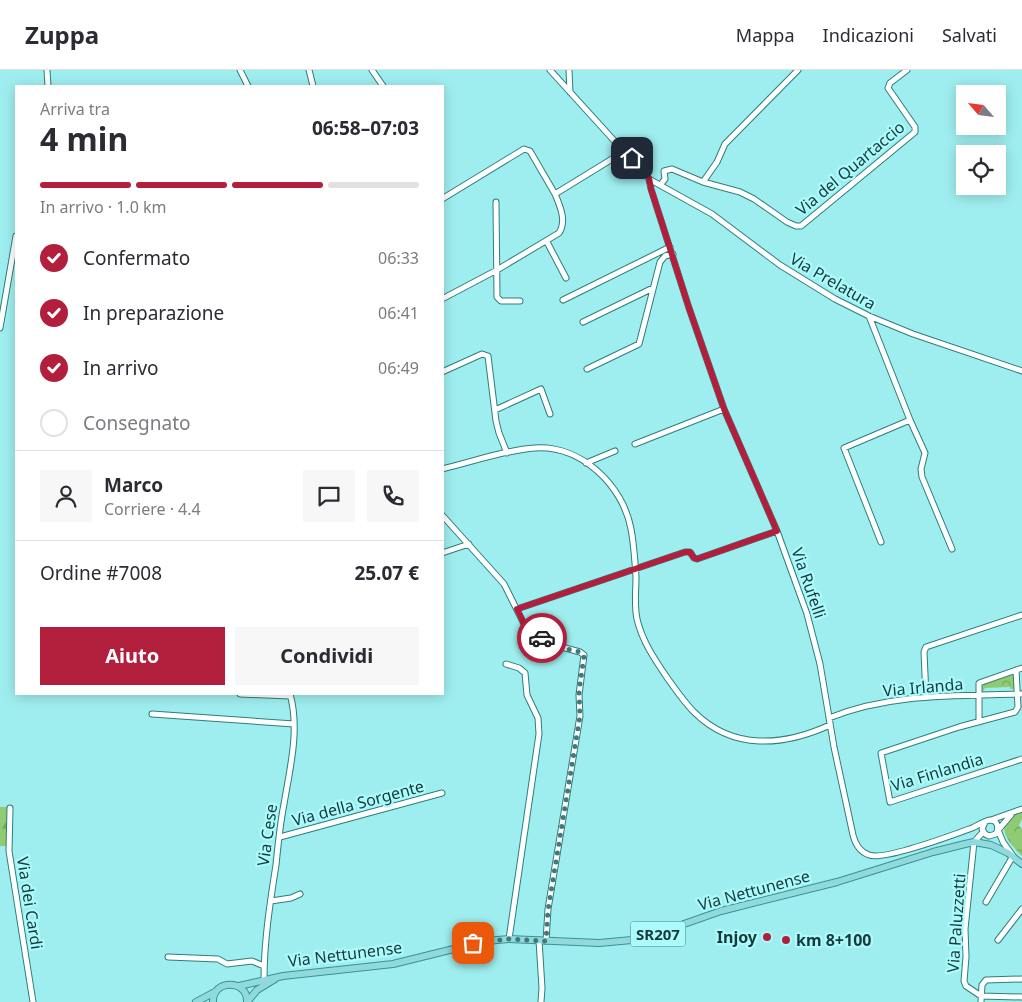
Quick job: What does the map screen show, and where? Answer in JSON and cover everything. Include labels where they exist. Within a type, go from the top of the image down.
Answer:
[{"type":"main road","name":"Via Nettunense","points":[[196,1002],[228,984],[239,986],[278,977],[387,965],[473,943],[509,939],[599,943],[638,939],[721,911],[837,882],[946,848],[974,842],[990,844],[1013,856],[1022,864]]},
{"type":"main road","name":"Via Nettunense","points":[[248,1002],[257,990],[278,977]]},
{"type":"main road","name":"Via Nettunense","points":[[239,986],[245,991],[248,1002]]},
{"type":"main road","points":[[213,1002],[215,992]]},
{"type":"street","points":[[47,70],[48,85]]},
{"type":"street","points":[[240,70],[248,85]]},
{"type":"street","points":[[309,70],[312,85]]},
{"type":"street","points":[[372,70],[382,85]]},
{"type":"street","name":"Via Rufelli","points":[[550,70],[649,178],[689,308],[724,409],[777,531],[805,608],[814,640],[853,836],[858,847],[864,853],[874,856],[887,855],[973,828]]},
{"type":"street","points":[[569,70],[570,92]]},
{"type":"street","points":[[703,182],[718,162],[726,143],[798,70]]},
{"type":"street","name":"Via del Quartaccio","points":[[661,184],[665,178],[664,171],[669,169],[679,171],[703,182],[744,194],[789,224],[802,226],[915,132],[915,127],[888,89],[890,83],[907,70]]},
{"type":"street","points":[[444,198],[525,148],[530,151],[555,194],[562,214],[562,228],[558,234],[547,242],[444,298]]},
{"type":"street","points":[[555,194],[625,151]]},
{"type":"street","name":"Via Prelatura","points":[[649,178],[716,217],[798,277],[834,299],[869,316],[930,341],[1022,371]]},
{"type":"street","points":[[496,202],[497,296],[499,300],[520,301]]},
{"type":"street","points":[[0,328],[15,242]]},
{"type":"street","points":[[547,242],[566,278]]},
{"type":"street","points":[[563,300],[670,247]]},
{"type":"street","points":[[587,369],[639,344],[660,262],[665,256],[673,254]]},
{"type":"street","points":[[583,322],[653,288]]},
{"type":"street","points":[[869,316],[925,453],[921,469],[922,477],[952,549]]},
{"type":"street","points":[[444,371],[485,354],[490,360],[498,433],[507,453]]},
{"type":"street","points":[[495,410],[540,389],[550,414]]},
{"type":"street","points":[[635,444],[724,409]]},
{"type":"street","points":[[881,542],[844,448],[846,445],[910,420]]},
{"type":"street","points":[[444,469],[532,448],[545,448],[569,455],[586,463],[609,482],[624,504],[631,528],[635,568],[636,612],[644,638],[656,660],[680,695],[702,719],[727,734],[752,741],[767,742],[800,737],[830,725]]},
{"type":"street","points":[[586,463],[615,451]]},
{"type":"street","points":[[444,516],[504,584],[524,625],[531,633],[562,648],[580,652],[584,656],[579,692],[580,716],[542,941],[541,1002]]},
{"type":"street","points":[[517,609],[686,552],[690,552],[697,559],[777,531]]},
{"type":"street","points":[[444,551],[468,544]]},
{"type":"street","points":[[926,697],[924,651],[926,647],[1022,615]]},
{"type":"street","points":[[506,664],[519,668],[525,673],[527,695],[538,718],[539,730],[509,939]]},
{"type":"street","points":[[979,722],[978,685],[980,682],[1019,669],[1020,694]]},
{"type":"street","name":"Via Irlanda","points":[[829,718],[850,710],[888,701],[926,697],[1020,694]]},
{"type":"street","name":"Via Finlandia","points":[[1020,694],[1018,707],[1015,712],[881,753],[890,802],[1022,758]]},
{"type":"street","name":"Via Cese","points":[[264,980],[271,900],[284,801],[289,780],[294,724],[294,709],[290,695]]},
{"type":"street","points":[[152,714],[294,724]]},
{"type":"street","name":"Via della Sorgente","points":[[280,837],[442,792]]},
{"type":"street","name":"Via dei Cardi","points":[[10,808],[10,851],[33,1002]]},
{"type":"street","points":[[973,828],[1022,809]]},
{"type":"street","points":[[990,844],[1006,818],[1016,811]]},
{"type":"street","points":[[986,902],[1013,856],[1003,842],[997,824],[988,821]]},
{"type":"street","points":[[988,821],[983,827],[990,844]]},
{"type":"street","points":[[973,828],[992,836],[998,830]]},
{"type":"street","points":[[974,842],[984,833]]},
{"type":"street","name":"Via Paluzzetti","points":[[974,842],[966,926],[964,982],[981,999]]},
{"type":"street","points":[[271,900],[291,898],[300,894]]},
{"type":"street","points":[[998,940],[1022,909]]},
{"type":"street","points":[[168,956],[218,959],[227,964],[252,962],[264,966]]},
{"type":"street","points":[[1022,979],[986,980],[982,984],[981,999],[1022,997]]},
{"type":"green space","points":[[1010,674],[1014,676],[1015,689],[1010,689],[1010,687],[985,688],[983,691],[980,691],[981,684]]},
{"type":"green space","points":[[0,807],[8,807],[7,846],[0,846]]},
{"type":"green space","points":[[1022,812],[1022,819],[1019,825],[1022,830],[1022,856],[1007,838],[1004,827],[1012,816]]},
{"type":"way so far","points":[[473,943],[509,939],[546,941],[548,910],[581,709],[579,692],[584,656],[580,652],[562,648],[542,638]]},
{"type":"place","name":"Injoy","points":[[767,937]]},
{"type":"place","name":"km 8+100","points":[[786,940]]},
{"type":"route","points":[[542,638],[527,630],[517,609],[685,552],[690,552],[697,559],[777,531],[724,409],[689,308],[649,178],[632,158]]}]
